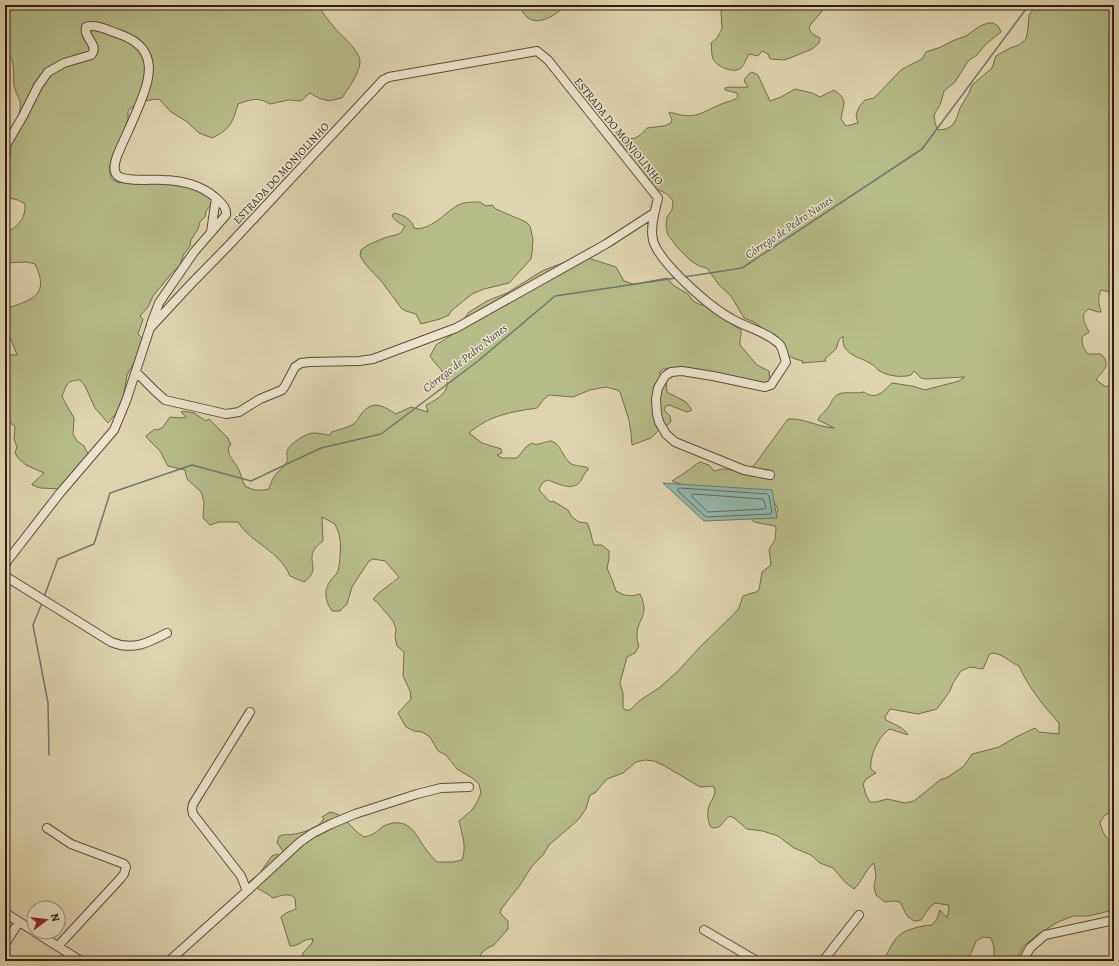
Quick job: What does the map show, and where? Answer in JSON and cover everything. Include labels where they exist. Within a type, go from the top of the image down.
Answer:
[{"type":"street","points":[[5,147],[17,128],[42,78],[56,67],[92,55],[94,48],[86,34],[86,27],[90,26],[122,35],[132,40],[139,46],[147,59],[149,72],[145,91],[117,156],[115,168],[116,173],[118,176],[125,179],[164,180],[190,184],[203,188],[216,198],[227,211],[224,218],[194,252],[158,303],[150,328]]},
{"type":"street","name":"ESTRADA DO MONJOLINHO","points":[[6,560],[60,493],[114,430],[122,414],[150,328],[383,80],[389,77],[537,51],[548,60],[658,198],[654,213]]},
{"type":"street","points":[[211,232],[216,198]]},
{"type":"street","points":[[654,213],[652,234],[653,241],[668,264],[697,294],[721,314],[762,332],[779,344],[786,362],[771,385],[765,388],[713,376],[682,371],[671,372],[665,376],[658,388],[656,399],[659,422],[666,434],[676,442],[744,470],[770,475]]},
{"type":"street","points":[[136,372],[165,400],[226,414],[239,412],[260,399],[282,390],[295,367],[301,363],[373,359],[456,328],[606,244],[654,213]]},
{"type":"street","points":[[5,576],[118,645],[127,646],[144,644],[168,633]]},
{"type":"street","points":[[247,891],[241,876],[193,814],[192,809],[250,712]]},
{"type":"street","points":[[169,961],[300,842],[313,833],[355,814],[418,794],[441,788],[468,786]]},
{"type":"street","points":[[47,828],[71,844],[124,864],[126,867],[120,880],[58,946]]},
{"type":"street","points":[[5,913],[26,926]]},
{"type":"street","points":[[823,961],[860,915]]},
{"type":"street","points":[[1024,961],[1030,948],[1045,935],[1114,920]]},
{"type":"street","points":[[5,944],[19,922]]},
{"type":"street","points":[[704,930],[757,961]]},
{"type":"street","points":[[48,940],[81,961]]},
{"type":"green space","points":[[5,5],[317,5],[332,25],[354,48],[360,62],[356,75],[342,98],[324,100],[310,93],[301,101],[289,100],[270,104],[262,100],[247,101],[238,104],[230,125],[223,132],[212,138],[199,133],[186,121],[171,112],[159,99],[142,102],[135,105],[128,111],[128,119],[123,137],[114,152],[109,169],[111,178],[119,183],[128,180],[190,185],[212,199],[211,205],[206,211],[205,217],[200,222],[180,265],[153,296],[148,307],[140,316],[143,319],[138,334],[142,338],[140,352],[127,375],[123,399],[118,411],[108,423],[95,408],[85,386],[80,380],[72,381],[66,386],[62,397],[74,418],[73,434],[77,441],[84,446],[91,460],[74,472],[62,489],[40,488],[32,485],[44,473],[26,465],[18,458],[15,453],[17,447],[14,439],[15,426],[5,420],[5,355],[17,355],[11,339],[5,331],[5,309],[30,300],[35,296],[41,284],[35,264],[27,262],[5,263],[5,233],[14,228],[23,218],[25,204],[18,200],[5,197],[5,162],[10,154],[11,149],[9,140],[17,121],[20,110],[20,101],[14,86],[12,59],[10,55],[5,55]]},
{"type":"green space","points":[[518,5],[566,5],[548,18],[538,21],[528,18]]},
{"type":"green space","points":[[728,5],[826,5],[809,27],[813,34],[820,38],[819,43],[812,49],[784,60],[770,59],[768,54],[762,51],[758,56],[749,54],[741,68],[738,70],[726,69],[718,65],[713,59],[711,43],[717,38],[722,29],[721,11]]},
{"type":"green space","points":[[1037,5],[1114,5],[1114,279],[1111,283],[1114,287],[1114,300],[1111,297],[1111,292],[1101,290],[1099,304],[1101,312],[1089,309],[1084,314],[1084,319],[1089,332],[1082,337],[1082,342],[1088,354],[1101,354],[1106,361],[1104,370],[1096,380],[1106,387],[1114,383],[1114,811],[1105,815],[1100,822],[1104,834],[1108,839],[1114,842],[1114,910],[1088,916],[1073,916],[1058,922],[1037,935],[1024,946],[1015,961],[994,961],[994,947],[991,938],[983,937],[976,941],[967,961],[882,961],[895,940],[902,933],[917,927],[932,925],[937,919],[940,910],[947,918],[949,908],[948,905],[935,903],[930,907],[921,920],[914,921],[907,916],[900,902],[885,902],[876,895],[874,887],[876,876],[874,863],[868,868],[857,887],[854,889],[845,882],[833,868],[820,863],[811,855],[794,848],[778,836],[763,831],[747,829],[730,816],[719,827],[713,828],[710,826],[708,814],[715,792],[713,786],[700,787],[663,765],[654,761],[645,760],[636,762],[623,773],[607,779],[595,793],[590,795],[586,809],[578,820],[549,845],[502,908],[500,913],[508,921],[508,929],[494,945],[486,949],[481,954],[477,961],[302,961],[303,953],[312,943],[313,939],[290,946],[281,917],[296,909],[295,898],[287,895],[273,898],[250,881],[259,874],[272,856],[277,854],[282,858],[283,851],[277,843],[279,836],[295,834],[311,829],[318,825],[324,819],[322,817],[330,812],[340,816],[364,837],[372,835],[382,827],[392,823],[403,824],[415,832],[426,850],[437,862],[453,862],[462,860],[464,845],[459,821],[472,810],[477,802],[481,793],[479,784],[457,769],[446,755],[438,751],[430,737],[422,732],[414,731],[406,727],[398,713],[411,699],[410,691],[403,676],[404,652],[397,646],[395,637],[396,629],[393,621],[373,599],[399,577],[385,561],[373,559],[369,561],[352,587],[347,604],[340,611],[332,611],[326,599],[326,592],[328,584],[338,571],[340,562],[340,539],[335,524],[322,517],[323,541],[313,552],[313,567],[310,577],[304,582],[290,576],[279,560],[250,536],[238,522],[219,522],[210,525],[203,518],[204,502],[201,492],[187,479],[185,470],[168,466],[160,451],[146,437],[147,435],[155,429],[157,430],[162,428],[170,417],[186,417],[181,412],[183,411],[194,413],[206,421],[209,419],[228,438],[231,445],[229,446],[228,450],[229,453],[239,470],[245,486],[257,490],[269,489],[272,480],[287,462],[288,448],[303,436],[312,433],[330,435],[332,432],[354,424],[365,409],[374,405],[378,405],[396,414],[411,407],[428,412],[426,405],[440,397],[447,385],[447,380],[444,374],[430,356],[436,345],[453,334],[469,312],[487,301],[507,293],[542,271],[570,260],[588,258],[616,267],[624,281],[633,284],[667,278],[673,285],[688,294],[693,301],[707,306],[741,330],[740,345],[757,365],[769,371],[770,384],[680,368],[663,369],[659,373],[666,378],[667,392],[686,402],[692,410],[687,412],[669,405],[666,406],[664,410],[670,416],[671,422],[666,426],[658,426],[659,430],[651,438],[632,445],[629,420],[620,392],[606,387],[590,390],[573,397],[549,395],[537,408],[501,415],[485,422],[469,433],[482,443],[501,449],[502,453],[497,455],[502,458],[517,458],[526,447],[532,443],[541,444],[551,441],[557,444],[570,463],[588,468],[579,483],[576,485],[564,486],[548,480],[543,482],[539,489],[550,502],[553,501],[568,510],[572,517],[579,522],[587,523],[594,545],[602,545],[609,551],[607,568],[616,591],[628,596],[640,594],[643,601],[644,613],[637,631],[639,646],[635,653],[627,657],[620,683],[623,693],[623,707],[625,710],[630,710],[639,701],[659,688],[677,672],[735,613],[739,608],[743,596],[759,590],[762,572],[771,565],[769,549],[775,540],[776,528],[775,526],[754,522],[752,520],[752,515],[774,514],[777,512],[778,509],[773,500],[680,484],[672,481],[700,462],[709,465],[714,471],[728,469],[743,472],[750,469],[788,419],[800,420],[834,428],[818,420],[834,398],[839,394],[864,392],[873,396],[883,392],[892,383],[912,386],[925,390],[959,381],[965,377],[926,379],[921,378],[914,371],[911,375],[903,376],[886,374],[878,370],[872,364],[848,351],[844,345],[843,336],[839,340],[836,349],[825,359],[826,361],[802,363],[803,361],[789,356],[761,327],[744,318],[731,296],[719,285],[707,268],[699,266],[691,261],[678,248],[668,235],[666,226],[667,217],[672,210],[673,201],[664,192],[651,189],[621,144],[613,136],[617,135],[630,139],[634,138],[640,135],[647,128],[664,126],[671,123],[672,120],[669,113],[670,112],[686,116],[698,114],[733,100],[738,97],[737,93],[725,90],[725,88],[748,87],[745,83],[745,78],[752,72],[758,75],[770,101],[795,89],[812,93],[820,97],[834,90],[842,97],[844,103],[841,119],[846,126],[858,123],[856,115],[859,107],[865,100],[874,98],[901,70],[922,59],[926,52],[966,36],[980,26],[993,23],[998,26],[1001,32],[986,44],[977,55],[968,61],[955,82],[944,91],[940,105],[934,115],[938,130],[946,129],[953,125],[972,85],[992,68],[996,56],[1019,45],[1026,39],[1029,15]],"holes":[[[992,653],[1003,656],[1019,666],[1027,682],[1047,710],[1059,723],[1059,734],[1039,732],[1035,728],[999,747],[972,754],[964,766],[948,777],[940,780],[914,801],[905,803],[887,799],[870,802],[863,784],[866,779],[876,773],[871,769],[871,764],[873,753],[879,741],[890,729],[908,735],[901,728],[886,720],[885,717],[890,709],[918,714],[937,709],[950,691],[953,683],[961,671],[970,667],[983,669],[989,655]]]},
{"type":"green space","points":[[480,202],[486,206],[492,205],[496,209],[526,222],[530,226],[533,239],[531,259],[509,283],[484,289],[472,294],[451,311],[449,315],[421,324],[416,314],[402,309],[382,282],[366,265],[360,256],[361,250],[368,245],[384,238],[399,234],[402,231],[405,226],[394,219],[392,215],[394,213],[407,218],[414,228],[420,228],[426,227],[437,221],[458,205]]},
{"type":"water","points":[[663,483],[772,490],[777,518],[704,521]]},
{"type":"waterway","name":"Córrego de Pedro Nunes","points":[[684,277],[742,268],[922,149],[1029,5]]},
{"type":"waterway","name":"Córrego de Pedro Nunes","points":[[44,597],[58,559],[94,544],[110,493],[192,465],[251,481],[321,448],[381,434],[478,361],[555,296],[676,278]]},
{"type":"waterway","name":"Córrego de Pedro Nunes","points":[[42,603],[33,625],[48,703],[49,755]]}]
